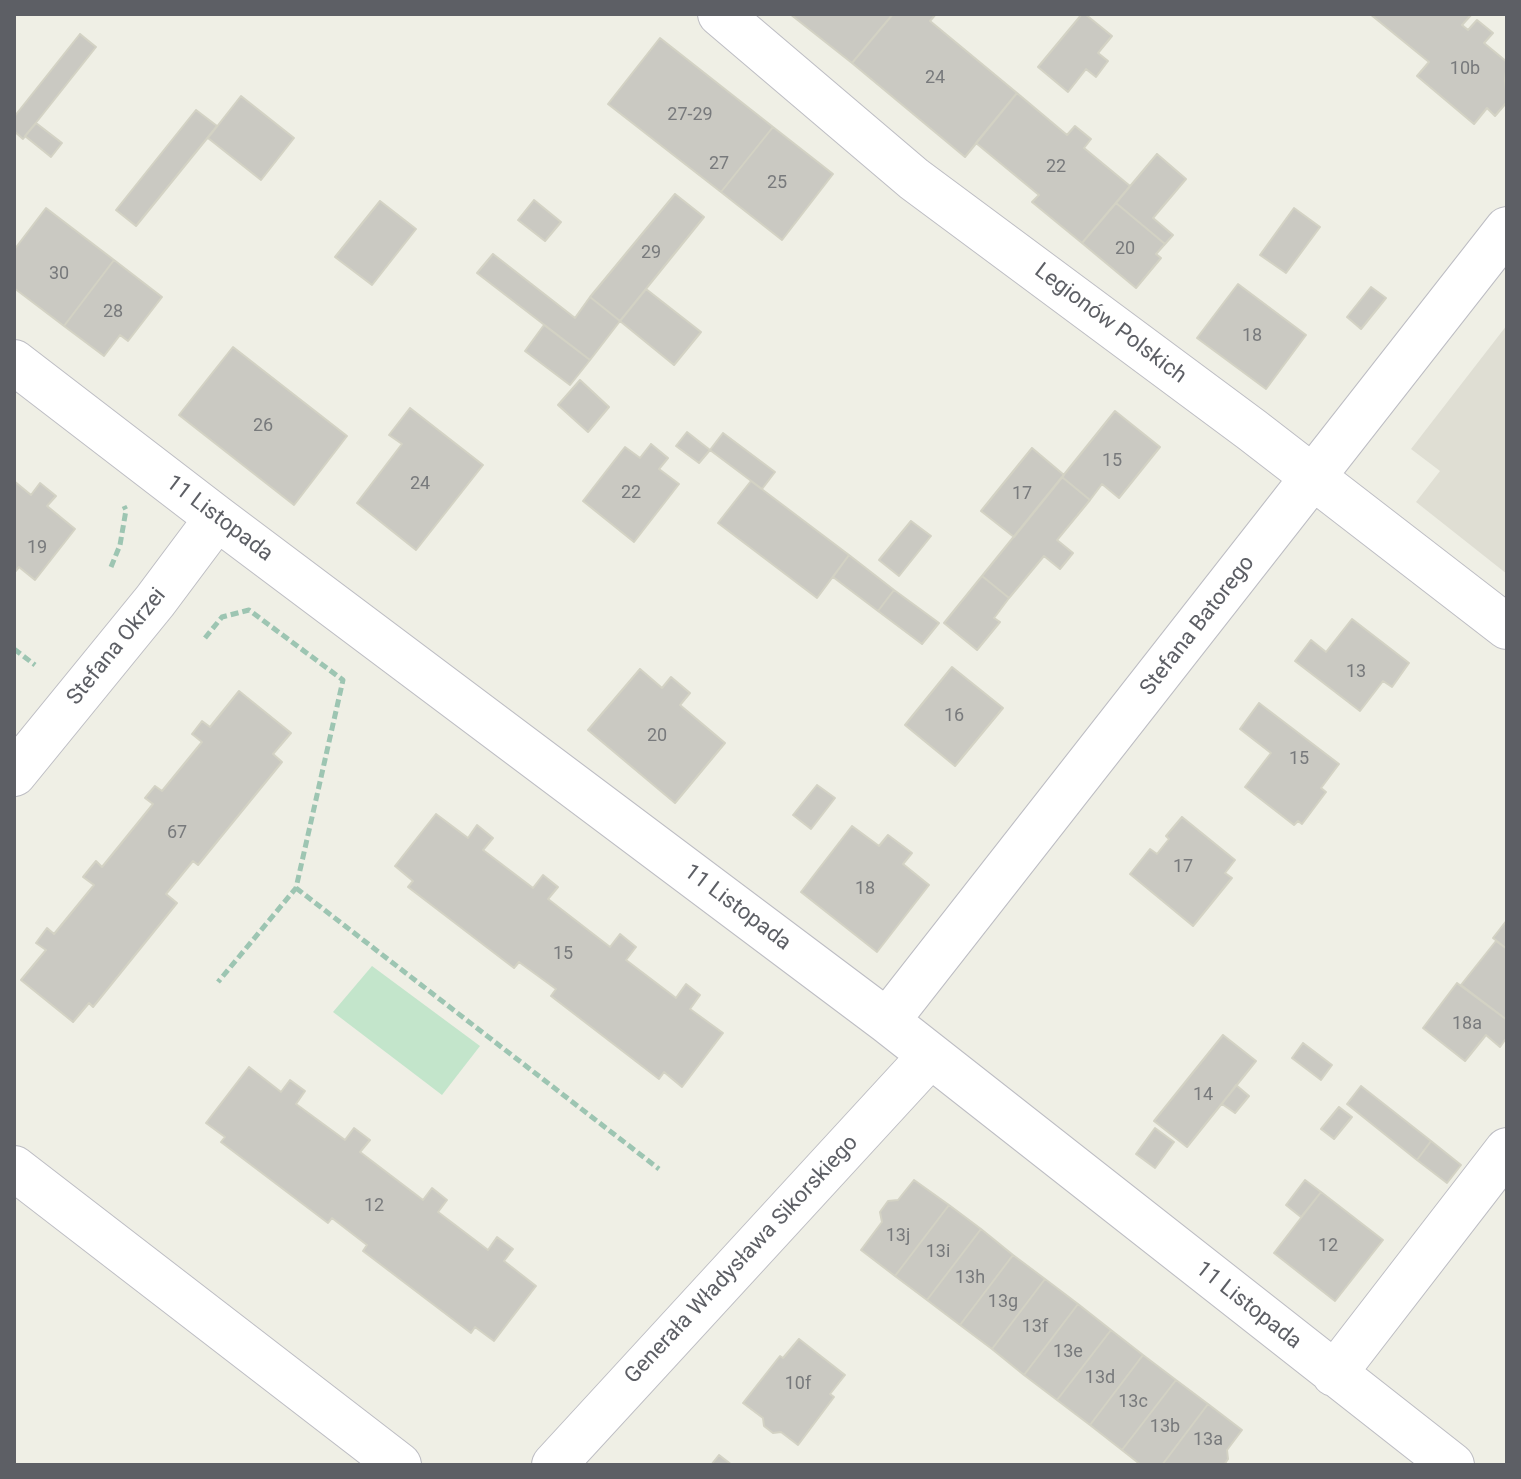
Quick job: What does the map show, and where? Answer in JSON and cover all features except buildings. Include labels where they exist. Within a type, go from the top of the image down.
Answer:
[{"type":"street","name":"Legionów Polskich","points":[[720,14],[914,179],[1314,478],[1507,627]]},
{"type":"street","name":"Stefana Batorego","points":[[887,1021],[1507,229]]},
{"type":"street","name":"11 Listopada","points":[[14,362],[887,1021],[1452,1465]]},
{"type":"street","name":"Stefana Okrzei","points":[[14,774],[155,601],[217,518]]},
{"type":"street","name":"Generała Władysława Sikorskiego","points":[[554,1465],[930,1056]]},
{"type":"street","points":[[1334,1374],[1507,1150]]},
{"type":"street","points":[[14,1168],[399,1465]]},
{"type":"path","points":[[111,567],[120,545],[126,510],[118,496]]},
{"type":"path","points":[[205,638],[222,617],[249,610],[343,680],[296,888],[218,982]]},
{"type":"path","points":[[14,649],[35,665]]},
{"type":"path","points":[[296,888],[659,1169]]},
{"type":"shaded area","points":[[1507,325],[1507,574],[1416,502],[1440,471],[1411,449]]},
{"type":"green space","points":[[372,966],[480,1046],[442,1095],[333,1012]]}]
